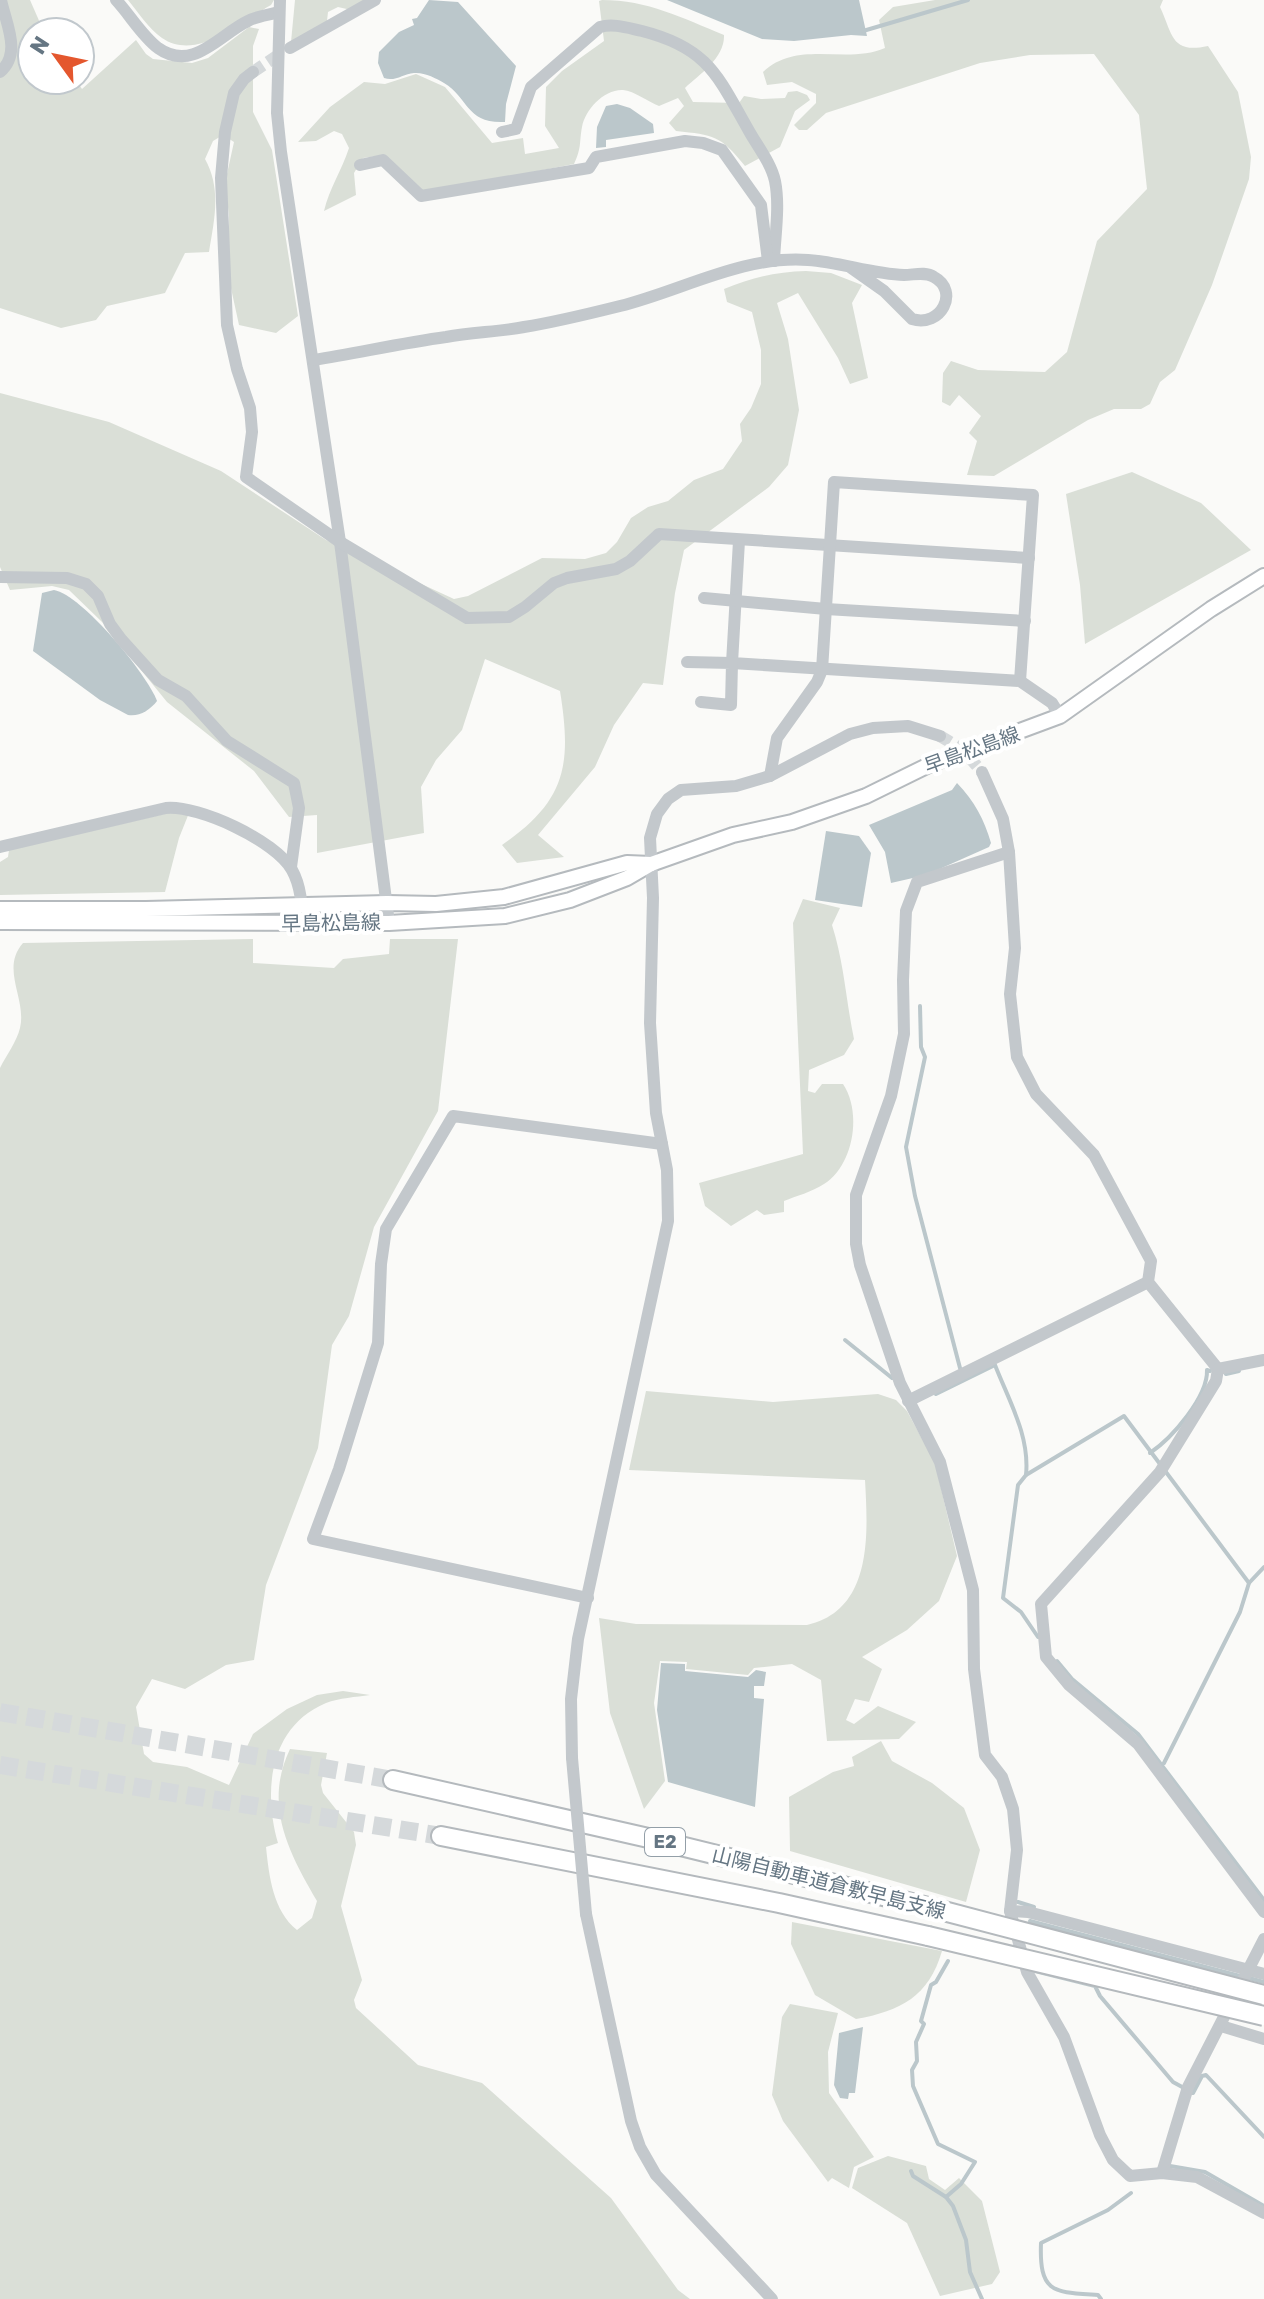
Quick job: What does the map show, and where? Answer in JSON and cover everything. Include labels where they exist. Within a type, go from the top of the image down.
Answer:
[{"type":"highway","name":"山陽自動車道倉敷早島支線","points":[[393,1780],[673,1844],[1264,1995]]},
{"type":"highway","name":"山陽自動車道倉敷早島支線","points":[[441,1836],[751,1897],[1264,2016]]},
{"type":"main road","name":"早島松島線","points":[[0,922],[389,923],[505,916],[570,900],[627,878],[651,864],[733,835],[792,822],[866,796],[931,764],[1060,716],[1211,609],[1264,576]]},
{"type":"main road","name":"早島松島線","points":[[0,909],[436,904],[504,897],[627,863],[651,864]]},
{"type":"street","points":[[0,72],[12,54],[1,0]]},
{"type":"street","points":[[116,0],[160,50],[175,55],[209,50],[248,21],[280,6],[277,113],[281,152],[340,542],[389,923]]},
{"type":"street","points":[[290,48],[375,0]]},
{"type":"street","points":[[502,132],[516,129],[531,87],[600,27],[621,26],[670,40],[713,69],[736,104],[770,168],[776,196],[771,261]]},
{"type":"street","points":[[253,72],[234,93],[225,132],[221,178],[227,325],[250,408],[252,432],[246,477],[340,542],[467,618],[501,618],[525,607],[554,583],[616,569],[630,561],[659,534],[1029,558]]},
{"type":"street","points":[[360,165],[383,160],[421,196],[589,168],[596,157],[685,141],[703,143],[722,150],[761,205],[771,261]]},
{"type":"street","points":[[314,360],[563,319],[635,302],[771,261],[808,260],[850,267],[892,274],[923,273],[934,277],[944,288],[945,303],[942,310],[929,320],[912,319],[884,291],[850,267]]},
{"type":"street","points":[[770,776],[777,738],[817,682],[822,670],[834,482],[1033,495],[1020,681]]},
{"type":"street","points":[[701,702],[731,705],[739,541]]},
{"type":"street","points":[[0,577],[67,578],[86,584],[98,596],[110,624],[121,639],[158,680],[186,696],[227,741],[294,783],[299,808],[291,867],[302,905],[303,924]]},
{"type":"street","points":[[704,598],[1025,621]]},
{"type":"street","points":[[687,662],[1020,681],[1052,703],[1060,716]]},
{"type":"street","points":[[772,2299],[667,2188],[640,2147],[631,2121],[586,1914],[572,1758],[573,1670],[664,1251],[669,1195],[656,1113],[650,1023],[650,838],[657,814],[668,799],[681,790],[736,786],[770,776],[836,741],[873,728],[908,726],[940,736]]},
{"type":"street","points":[[982,772],[1003,819],[1009,852],[1015,948],[1010,994],[1017,1057],[1036,1094],[1094,1155],[1151,1261],[1148,1282],[1218,1369],[1216,1381],[1162,1469],[1041,1604],[1046,1657],[1069,1685],[1138,1744],[1264,1912]]},
{"type":"street","points":[[0,847],[181,807],[207,814],[249,835],[291,867]]},
{"type":"street","points":[[1009,852],[917,882],[906,911],[904,1034],[891,1096],[856,1195],[856,1244],[860,1265],[908,1401],[940,1462],[973,1590],[974,1669],[985,1755],[1002,1777],[1013,1809],[1017,1850],[1010,1911],[1027,1972],[1064,2037],[1100,2135],[1113,2160],[1130,2176],[1162,2173],[1197,2177],[1264,2213]]},
{"type":"street","points":[[588,1598],[313,1539],[339,1469],[378,1343],[381,1264],[386,1229],[453,1116],[662,1144]]},
{"type":"street","points":[[908,1401],[1148,1282]]},
{"type":"street","points":[[1218,1369],[1264,1360]]},
{"type":"street","points":[[1010,1911],[1028,1912],[1264,1974]]},
{"type":"street","points":[[1162,2173],[1188,2087],[1264,1939]]},
{"type":"street","points":[[1221,2026],[1264,2039]]},
{"type":"shaded area","points":[[0,0],[30,0],[37,16],[16,16],[16,96],[96,96],[96,76],[136,40],[153,59],[192,63],[208,58],[249,27],[259,29],[253,46],[253,112],[272,150],[298,316],[276,333],[239,325],[229,279],[229,215],[225,183],[234,142],[223,135],[213,141],[205,159],[215,194],[209,252],[185,253],[165,293],[107,306],[96,320],[61,328],[0,308]]},
{"type":"shaded area","points":[[128,0],[274,0],[233,29],[204,43],[190,45],[176,44],[162,38]]},
{"type":"shaded area","points":[[295,0],[366,0],[351,10],[338,7],[328,12],[327,21],[291,42]]},
{"type":"shaded area","points":[[429,0],[458,2],[516,66],[506,104],[505,122],[483,119],[469,109],[452,89],[422,73],[384,78],[378,63],[379,52],[399,32],[414,25],[412,19],[417,18]]},
{"type":"shaded area","points":[[667,0],[859,0],[867,36],[794,41],[762,39]]},
{"type":"shaded area","points":[[935,0],[1163,0],[1160,7],[1175,40],[1187,47],[1208,46],[1238,92],[1251,157],[1249,179],[1212,285],[1175,370],[1160,382],[1150,404],[1141,409],[1114,409],[1088,420],[994,476],[967,475],[977,441],[969,433],[981,416],[959,395],[950,406],[942,402],[943,373],[951,361],[978,370],[1045,372],[1067,352],[1097,241],[1147,189],[1139,115],[1094,54],[1030,55],[980,63],[826,113],[807,130],[799,130],[794,125],[816,103],[816,94],[792,82],[767,85],[763,72],[791,57],[870,53],[885,48],[879,20],[893,7]]},
{"type":"shaded area","points":[[599,1],[650,7],[724,35],[716,58],[685,88],[693,102],[739,103],[744,96],[785,98],[788,92],[797,91],[807,95],[810,100],[795,111],[780,147],[745,166],[715,138],[676,131],[669,123],[684,106],[678,98],[659,106],[623,90],[602,97],[587,114],[574,164],[425,193],[384,155],[363,158],[354,173],[356,195],[324,211],[349,148],[342,134],[334,131],[316,141],[298,142],[330,107],[364,82],[385,84],[416,74],[445,87],[492,143],[523,138],[525,154],[559,148],[545,126],[546,87],[562,71],[604,41]]},
{"type":"shaded area","points":[[617,104],[630,108],[653,124],[654,133],[606,140],[606,147],[596,148],[597,127],[606,106]]},
{"type":"shaded area","points":[[806,271],[831,273],[862,285],[852,303],[868,378],[850,384],[838,358],[798,293],[777,303],[788,339],[799,410],[788,465],[769,487],[684,550],[663,685],[643,683],[614,725],[595,767],[538,835],[564,857],[517,863],[502,845],[540,813],[560,779],[565,740],[560,691],[485,659],[462,730],[436,760],[421,787],[424,833],[317,853],[317,815],[289,817],[254,771],[167,702],[102,622],[69,590],[52,586],[10,590],[0,567],[0,393],[109,422],[221,471],[326,540],[454,599],[468,596],[542,558],[585,559],[606,553],[617,542],[631,518],[648,507],[668,501],[694,480],[723,469],[742,441],[740,424],[761,384],[761,350],[752,312],[727,302],[724,289],[764,276]]},
{"type":"shaded area","points":[[1132,472],[1201,503],[1251,550],[1085,644],[1080,585],[1066,494]]},
{"type":"shaded area","points":[[54,590],[66,595],[96,620],[127,655],[157,701],[151,707],[140,714],[128,715],[100,700],[33,651],[42,593]]},
{"type":"shaded area","points":[[957,783],[982,818],[991,843],[989,847],[926,875],[891,883],[885,852],[869,825],[952,790]]},
{"type":"shaded area","points":[[177,811],[189,813],[165,892],[0,895],[0,862],[8,857],[9,850]]},
{"type":"shaded area","points":[[826,831],[859,836],[871,853],[862,907],[815,900]]},
{"type":"shaded area","points":[[803,899],[840,908],[832,925],[854,1039],[844,1055],[809,1070],[808,1091],[815,1093],[822,1084],[843,1084],[852,1109],[852,1137],[842,1164],[824,1184],[784,1201],[784,1212],[764,1215],[757,1210],[731,1226],[705,1206],[699,1183],[803,1154],[793,923]]},
{"type":"shaded area","points":[[253,939],[253,963],[334,968],[343,959],[389,954],[390,939],[458,939],[438,1111],[374,1227],[349,1316],[332,1345],[318,1448],[266,1585],[254,1660],[226,1665],[185,1689],[152,1679],[136,1707],[144,1754],[153,1762],[187,1767],[229,1785],[253,1734],[287,1709],[317,1695],[343,1691],[370,1695],[326,1703],[307,1714],[292,1728],[282,1744],[275,1762],[271,1803],[278,1843],[266,1847],[271,1881],[282,1913],[297,1930],[312,1918],[317,1901],[297,1865],[283,1828],[279,1809],[282,1770],[290,1749],[327,1753],[321,1785],[323,1793],[354,1832],[356,1845],[341,1906],[362,1980],[354,2000],[356,2008],[418,2065],[482,2083],[611,2198],[678,2290],[690,2299],[0,2299],[0,1068],[20,1028],[14,963],[23,943]]},
{"type":"shaded area","points":[[646,1391],[773,1402],[878,1394],[896,1400],[907,1411],[935,1463],[957,1556],[939,1601],[907,1630],[862,1657],[882,1669],[869,1702],[855,1699],[846,1720],[854,1724],[878,1706],[916,1722],[899,1739],[827,1741],[821,1680],[792,1664],[754,1668],[748,1675],[686,1669],[687,1662],[660,1661],[654,1703],[665,1781],[644,1809],[610,1713],[599,1618],[636,1624],[807,1625],[829,1617],[844,1604],[855,1587],[862,1567],[866,1523],[865,1480],[629,1470]]},
{"type":"shaded area","points":[[661,1663],[685,1664],[685,1671],[748,1677],[756,1670],[766,1672],[764,1686],[754,1686],[754,1698],[764,1699],[755,1807],[668,1782],[657,1710]]},
{"type":"shaded area","points":[[881,1741],[892,1761],[932,1783],[964,1808],[980,1850],[966,1902],[790,1851],[789,1797],[833,1772],[854,1766],[852,1757]]},
{"type":"shaded area","points":[[792,1922],[942,1951],[929,1979],[911,1999],[887,2011],[856,2019],[815,1995],[791,1944]]},
{"type":"shaded area","points":[[790,2004],[838,2013],[828,2052],[829,2093],[874,2157],[854,2167],[849,2188],[832,2178],[828,2182],[783,2121],[772,2095],[782,2017]]},
{"type":"shaded area","points":[[863,2027],[855,2093],[849,2093],[848,2099],[840,2098],[834,2085],[839,2033]]},
{"type":"shaded area","points":[[888,2156],[926,2166],[929,2179],[945,2190],[959,2178],[982,2201],[1000,2272],[992,2284],[940,2296],[907,2223],[852,2188],[858,2168]]},
{"type":"waterway","points":[[863,31],[968,0]]},
{"type":"waterway","points":[[920,1006],[921,1047],[925,1057],[906,1147],[915,1196],[960,1368]]},
{"type":"waterway","points":[[845,1340],[892,1378]]},
{"type":"waterway","points":[[936,1394],[995,1365],[1022,1433],[1026,1475]]},
{"type":"waterway","points":[[1150,1453],[1187,1416],[1202,1392],[1207,1370],[1210,1371]]},
{"type":"waterway","points":[[1226,1374],[1239,1371]]},
{"type":"waterway","points":[[1038,1637],[1021,1612],[1003,1598],[1018,1485],[1026,1475],[1124,1416],[1249,1583]]},
{"type":"waterway","points":[[1164,1763],[1240,1612],[1249,1583],[1264,1567]]},
{"type":"waterway","points":[[1057,1661],[1072,1679],[1138,1734],[1264,1900]]},
{"type":"waterway","points":[[1018,1902],[1034,1907]]},
{"type":"waterway","points":[[1030,1921],[1240,1976]]},
{"type":"waterway","points":[[946,2197],[961,2184],[975,2162],[938,2144],[913,2086],[912,2070],[917,2061],[916,2042],[924,2024],[921,2021],[931,1985],[948,1961]]},
{"type":"waterway","points":[[1031,1970],[1095,1986],[1100,1996],[1173,2082],[1184,2088]]},
{"type":"waterway","points":[[1249,1978],[1264,1982]]},
{"type":"waterway","points":[[1190,2092],[1193,2093],[1202,2076],[1206,2075],[1264,2137]]},
{"type":"waterway","points":[[1170,2166],[1205,2172],[1264,2206]]},
{"type":"waterway","points":[[911,2171],[913,2176],[946,2197],[953,2206],[966,2240],[970,2272],[982,2299]]},
{"type":"waterway","points":[[1101,2299],[1098,2295],[1070,2293],[1052,2287],[1043,2272],[1041,2243],[1108,2210],[1131,2193]]},
{"type":"tunnel","points":[[253,72],[283,52]]},
{"type":"tunnel","points":[[940,736],[963,750],[982,772]]},
{"type":"tunnel","points":[[0,1712],[393,1780]]},
{"type":"tunnel","points":[[0,1765],[441,1836]]}]
